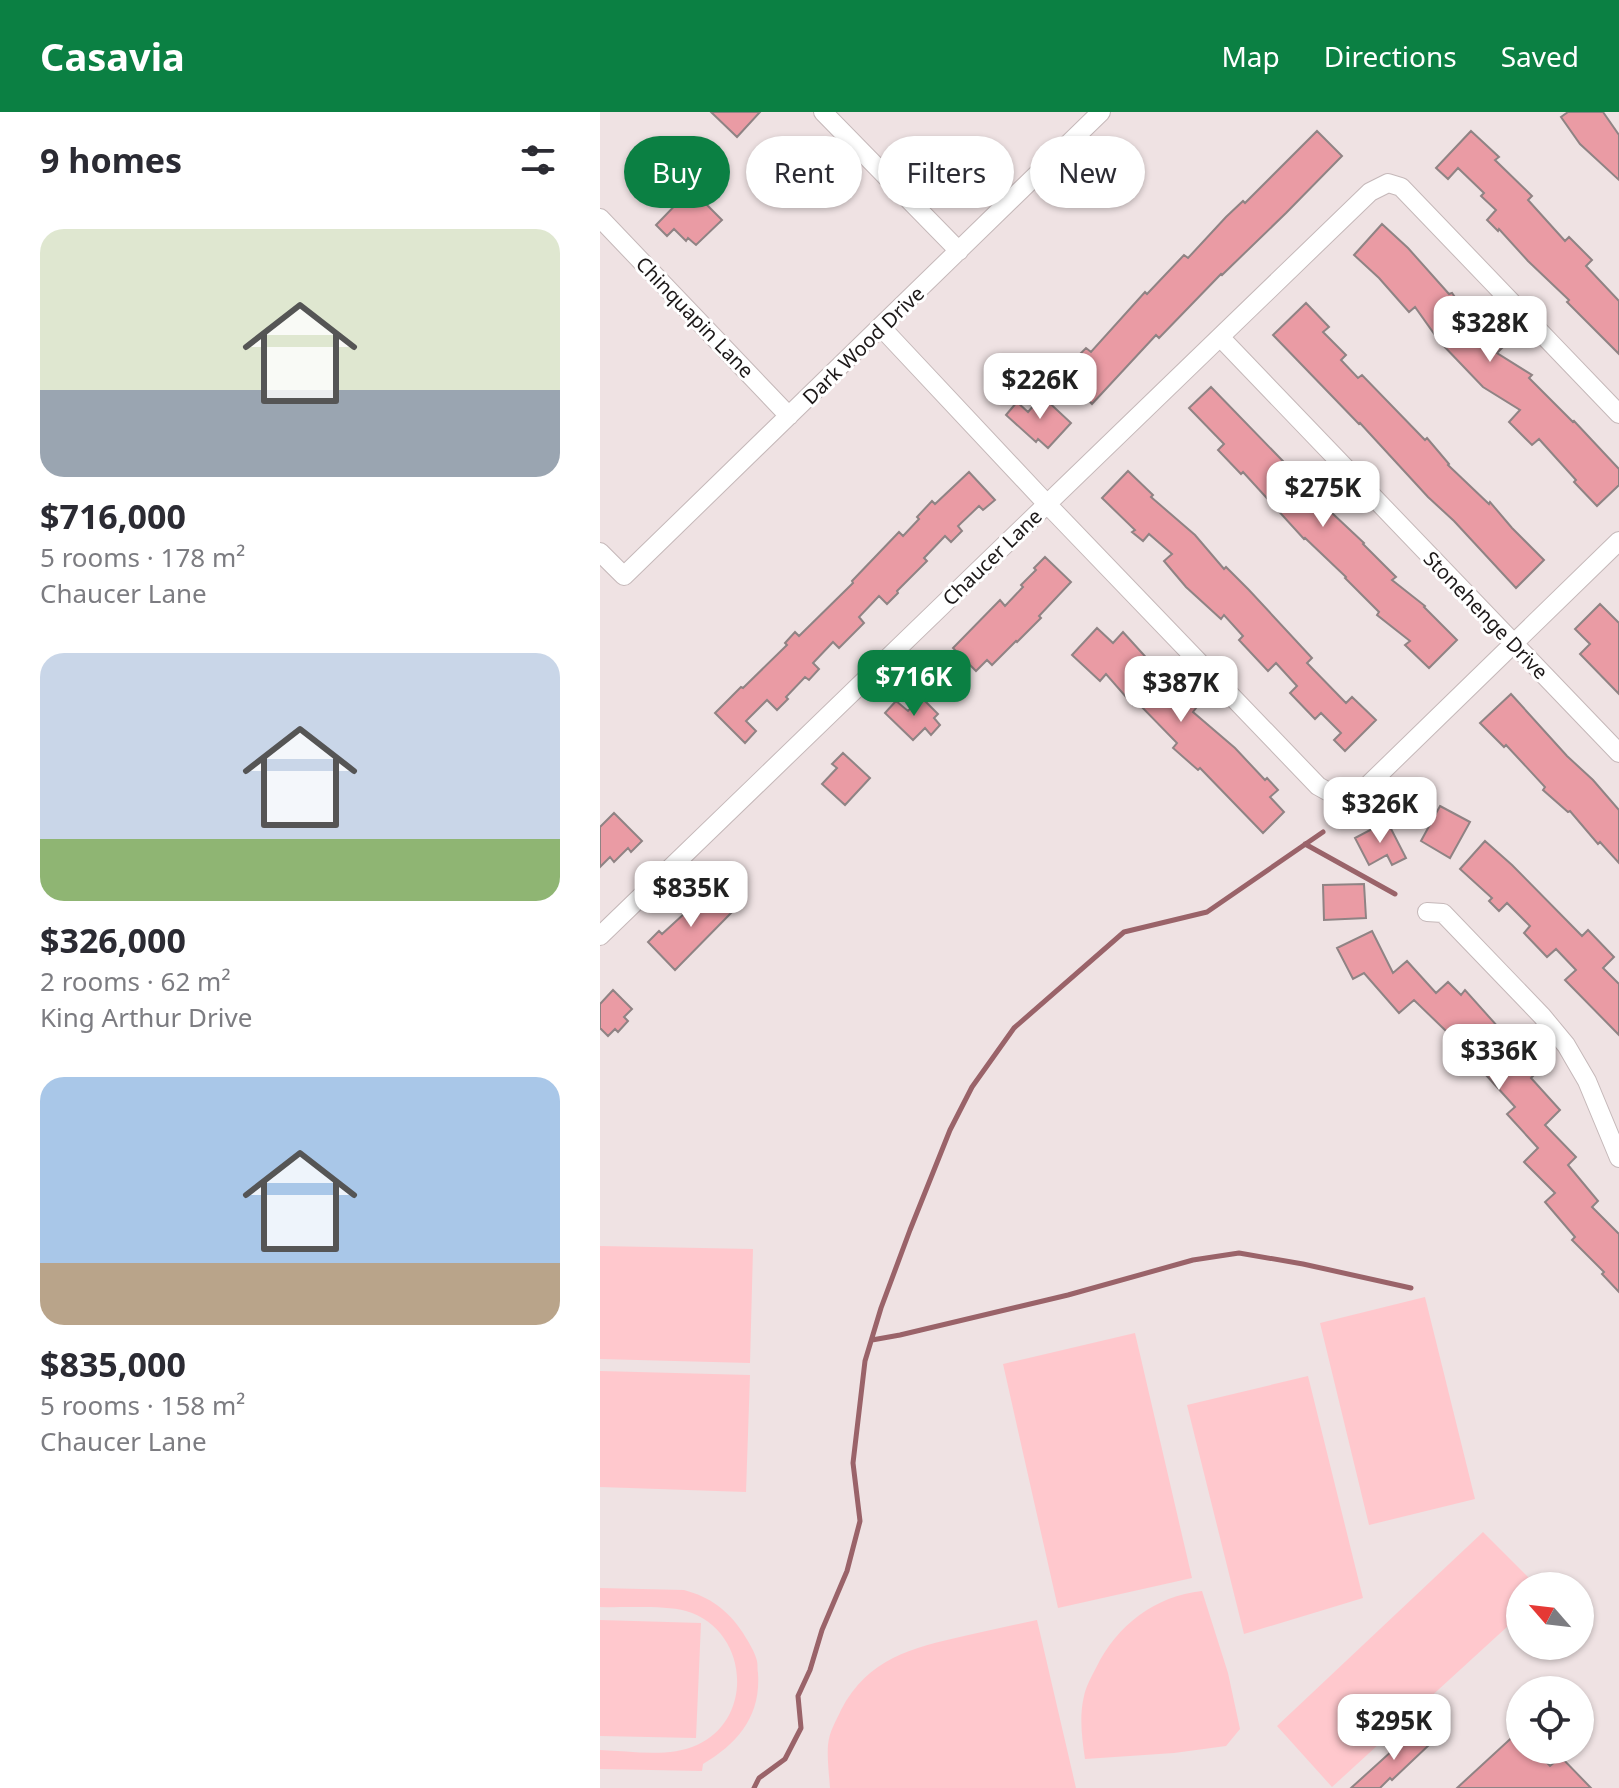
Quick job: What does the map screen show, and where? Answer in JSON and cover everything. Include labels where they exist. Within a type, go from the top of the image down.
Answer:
[{"type":"street","points":[[823,112],[959,251]]},
{"type":"street","name":"Dark Wood Drive","points":[[600,552],[624,576],[1101,112]]},
{"type":"street","name":"Chaucer Lane","points":[[600,936],[1370,192],[1388,183],[1401,187],[1619,414]]},
{"type":"street","name":"Chinquapin Lane","points":[[600,218],[789,416]]},
{"type":"street","points":[[881,327],[1318,786],[1333,795],[1348,797],[1361,792],[1619,541]]},
{"type":"street","name":"Stonehenge Drive","points":[[1220,337],[1619,753]]},
{"type":"street","points":[[1427,912],[1443,913],[1566,1045],[1587,1081],[1619,1158]]},
{"type":"shaded area","points":[[600,1246],[753,1249],[750,1363],[600,1359]]},
{"type":"shaded area","points":[[1425,1297],[1475,1499],[1369,1525],[1320,1323]]},
{"type":"shaded area","points":[[1135,1333],[1192,1578],[1058,1608],[1003,1364]]},
{"type":"shaded area","points":[[600,1371],[750,1375],[746,1492],[600,1487]]},
{"type":"shaded area","points":[[1308,1376],[1363,1598],[1244,1634],[1187,1405]]},
{"type":"shaded area","points":[[1483,1532],[1523,1572],[1506,1572],[1506,1628],[1332,1787],[1277,1726]]},
{"type":"shaded area","points":[[600,1588],[684,1590],[693,1593],[725,1611],[751,1647],[757,1661],[758,1688],[751,1715],[737,1737],[703,1764],[702,1771],[600,1769],[600,1750],[674,1751],[697,1745],[716,1732],[729,1715],[736,1695],[737,1675],[732,1654],[722,1636],[707,1621],[677,1609],[600,1607]]},
{"type":"shaded area","points":[[1202,1591],[1228,1673],[1240,1729],[1226,1746],[1085,1759],[1082,1704],[1089,1682],[1105,1653],[1126,1626],[1153,1606]]},
{"type":"shaded area","points":[[600,1620],[701,1623],[696,1738],[600,1736]]},
{"type":"shaded area","points":[[1037,1620],[1076,1788],[830,1788],[828,1750],[831,1731],[852,1692],[864,1678],[909,1651]]},
{"type":"building","points":[[711,112],[760,112],[737,137]]},
{"type":"building","points":[[1568,112],[1603,112],[1619,135],[1619,180],[1580,144],[1561,117]]},
{"type":"building","points":[[1317,131],[1342,156],[1159,338],[1156,335],[1092,404],[1061,373],[1086,348],[1091,352],[1145,292],[1147,294],[1184,255],[1188,258],[1226,217],[1243,201],[1245,203]]},
{"type":"building","points":[[1471,131],[1499,157],[1495,160],[1532,196],[1528,200],[1565,241],[1569,237],[1592,260],[1586,266],[1619,301],[1619,354],[1487,220],[1496,210],[1481,196],[1484,193],[1458,168],[1448,179],[1436,168]]},
{"type":"building","points":[[673,208],[710,208],[722,220],[696,245],[688,238],[686,241],[674,229],[667,236],[656,225]]},
{"type":"building","points":[[1382,224],[1449,294],[1452,293],[1476,327],[1479,324],[1502,348],[1497,353],[1532,375],[1529,378],[1619,469],[1619,485],[1597,506],[1539,439],[1532,445],[1509,422],[1520,410],[1483,387],[1440,342],[1415,307],[1409,312],[1354,255]]},
{"type":"building","points":[[1306,303],[1329,327],[1323,332],[1346,355],[1341,360],[1358,378],[1362,375],[1425,440],[1427,438],[1448,465],[1490,502],[1544,560],[1516,588],[1273,335]]},
{"type":"building","points":[[1211,387],[1396,577],[1392,580],[1425,606],[1457,640],[1429,668],[1405,645],[1410,641],[1377,615],[1379,612],[1346,577],[1304,539],[1243,472],[1241,474],[1218,450],[1224,444],[1189,408]]},
{"type":"building","points":[[1042,396],[1071,423],[1048,448],[1038,439],[1036,442],[1006,415],[1017,402],[1028,412]]},
{"type":"building","points":[[1128,471],[1153,495],[1151,497],[1195,535],[1224,569],[1226,567],[1249,590],[1312,658],[1307,663],[1346,703],[1352,697],[1376,720],[1345,751],[1334,740],[1341,733],[1321,713],[1315,719],[1290,693],[1297,686],[1276,663],[1268,671],[1239,640],[1243,636],[1224,615],[1221,619],[1186,587],[1164,561],[1172,554],[1149,534],[1143,541],[1102,498]]},
{"type":"building","points":[[969,472],[995,500],[983,510],[979,506],[958,526],[962,531],[951,542],[945,536],[924,558],[927,561],[887,604],[879,596],[859,617],[864,623],[839,648],[833,642],[813,663],[819,669],[809,680],[805,677],[777,710],[767,700],[746,721],[756,731],[745,743],[715,713],[787,645],[785,643],[795,632],[799,636],[853,583],[899,532],[903,536],[932,501],[935,504]]},
{"type":"building","points":[[1045,557],[1071,582],[1017,642],[992,665],[987,660],[976,671],[953,648],[1000,600],[1005,606]]},
{"type":"building","points":[[1600,604],[1619,623],[1619,694],[1580,654],[1590,644],[1575,629]]},
{"type":"building","points":[[1097,628],[1113,643],[1123,632],[1196,708],[1193,712],[1278,790],[1270,797],[1284,812],[1263,833],[1200,768],[1198,770],[1173,748],[1177,743],[1137,702],[1133,705],[1106,674],[1100,681],[1072,655]]},
{"type":"building","points":[[1511,694],[1619,810],[1619,863],[1570,811],[1543,790],[1545,787],[1506,745],[1504,747],[1480,723]]},
{"type":"building","points":[[921,697],[938,714],[934,718],[940,725],[931,735],[925,728],[913,740],[885,713],[896,701],[908,711]]},
{"type":"building","points":[[843,753],[870,778],[845,805],[822,784],[837,768],[832,764]]},
{"type":"building","points":[[1440,806],[1470,822],[1450,858],[1421,841]]},
{"type":"building","points":[[614,813],[642,841],[631,852],[628,848],[614,862],[610,857],[600,867],[600,827]]},
{"type":"building","points":[[1387,821],[1406,858],[1392,865],[1387,855],[1369,865],[1355,838]]},
{"type":"building","points":[[1485,841],[1582,936],[1588,930],[1614,957],[1603,968],[1619,984],[1619,1035],[1565,980],[1576,970],[1556,949],[1547,957],[1524,933],[1530,926],[1507,903],[1499,911],[1489,901],[1492,898],[1460,869]]},
{"type":"building","points":[[1364,884],[1366,918],[1324,920],[1323,885]]},
{"type":"building","points":[[712,889],[734,910],[675,970],[648,942],[685,913],[682,910],[693,898],[699,903]]},
{"type":"building","points":[[1372,931],[1393,973],[1407,961],[1436,993],[1448,982],[1461,995],[1465,990],[1507,1037],[1504,1040],[1536,1073],[1531,1078],[1560,1110],[1545,1125],[1576,1157],[1568,1165],[1598,1201],[1592,1207],[1619,1234],[1619,1292],[1572,1240],[1575,1237],[1545,1202],[1555,1193],[1524,1162],[1538,1148],[1507,1114],[1515,1107],[1414,1000],[1399,1013],[1364,973],[1353,979],[1337,948]]},
{"type":"building","points":[[613,990],[632,1009],[624,1017],[628,1021],[618,1032],[615,1029],[608,1036],[600,1028],[600,1004]]},
{"type":"building","points":[[1415,1730],[1430,1744],[1392,1780],[1390,1778],[1380,1788],[1351,1788]]},
{"type":"building","points":[[1506,1743],[1506,1764],[1568,1764],[1591,1788],[1457,1788]]},
{"type":"waterway","points":[[754,1788],[759,1778],[785,1759],[801,1728],[798,1696],[847,1571],[860,1521],[853,1463],[865,1361],[910,1230],[950,1130],[972,1087],[1014,1028],[1124,932],[1207,912],[1323,832]]},
{"type":"waterway","points":[[1305,844],[1395,894]]},
{"type":"waterway","points":[[872,1340],[1068,1295],[1193,1260],[1239,1253],[1411,1288]]}]
